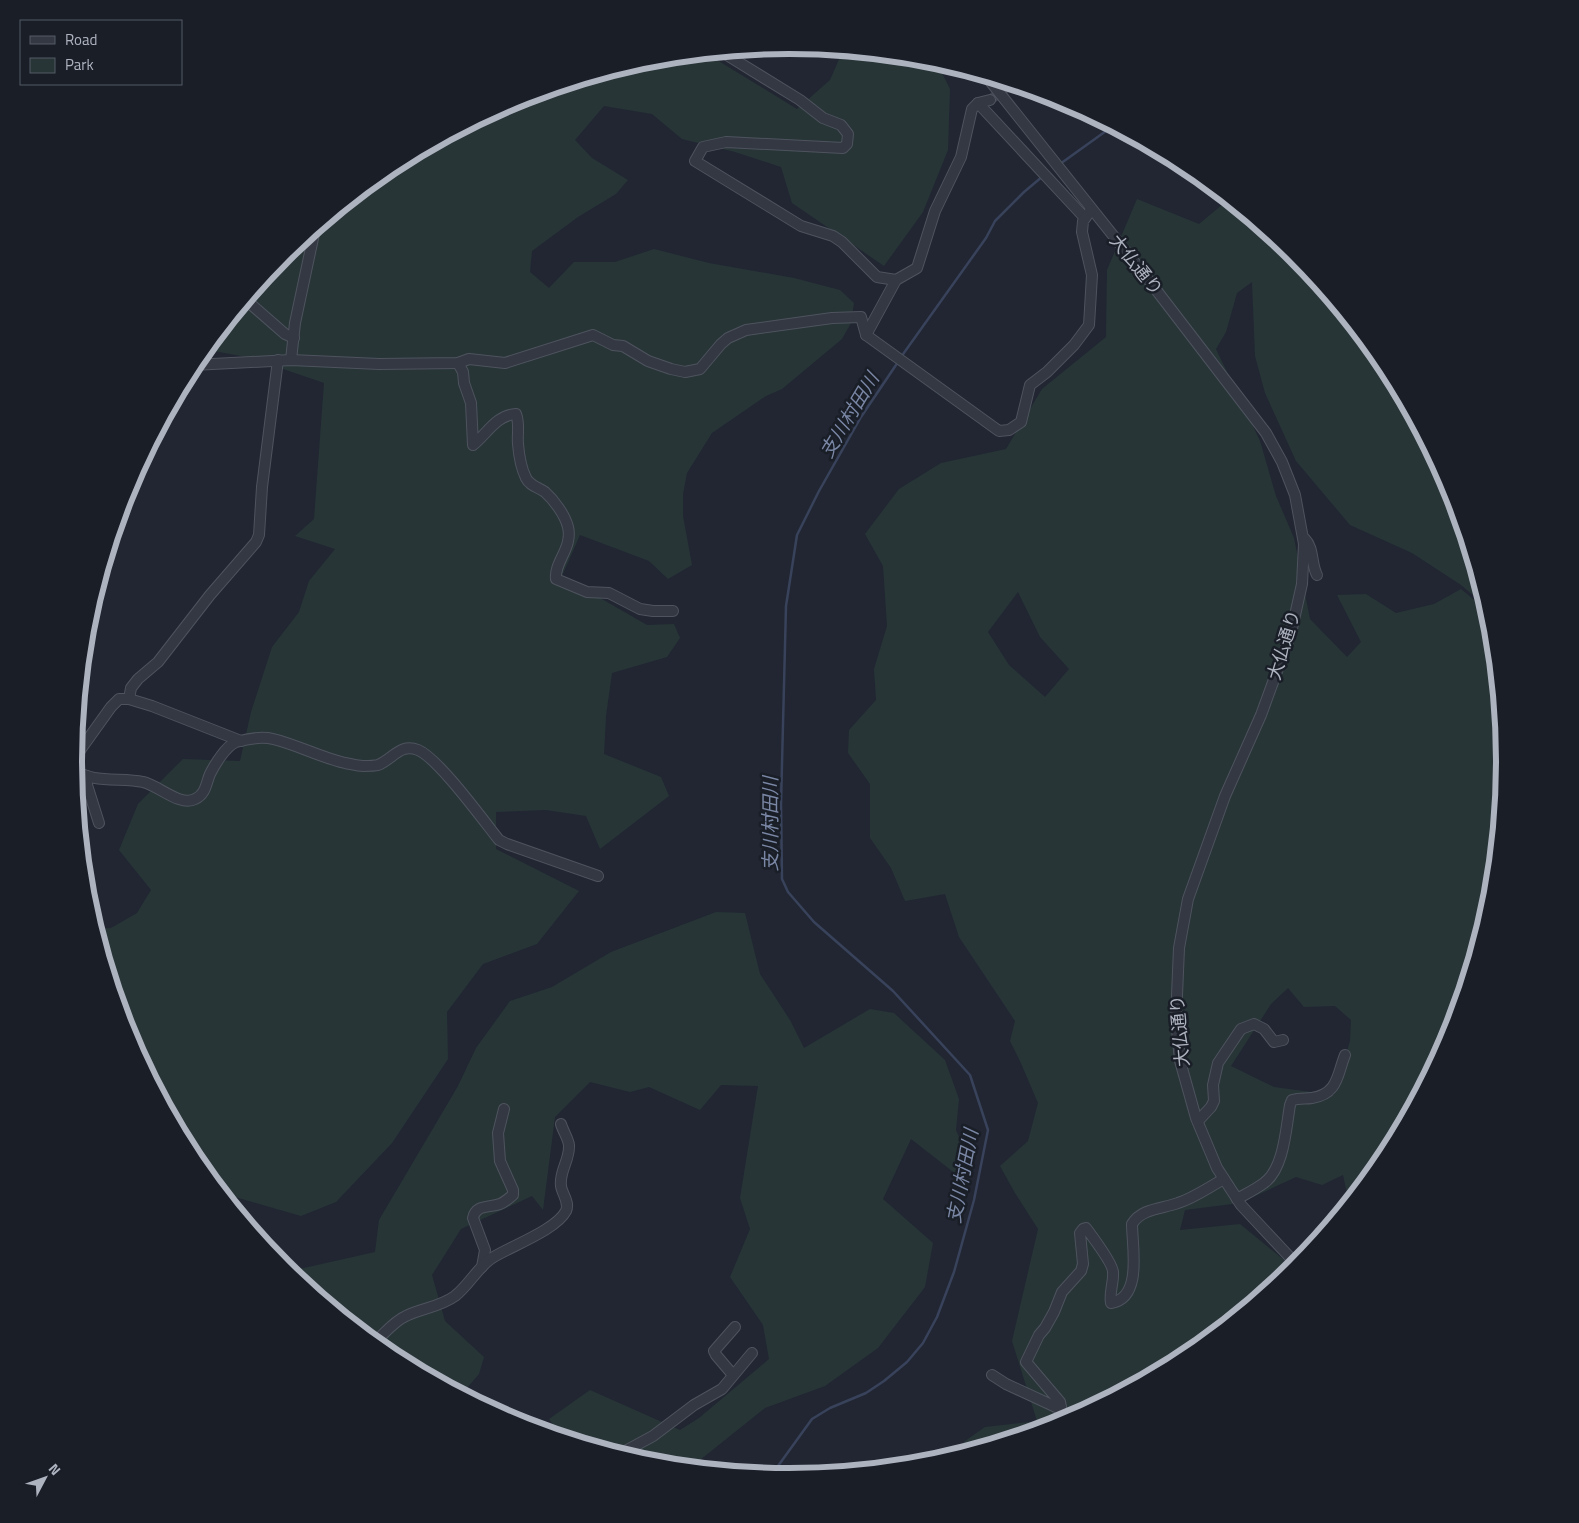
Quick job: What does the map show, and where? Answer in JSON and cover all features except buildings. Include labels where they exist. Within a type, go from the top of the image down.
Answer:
[{"type":"street","points":[[729,56],[800,100],[823,118],[841,125],[848,134],[847,144],[843,148],[726,142],[703,147],[695,161],[801,226],[833,236],[842,242],[877,277],[896,280]]},
{"type":"street","name":"大仏通り","points":[[992,84],[1066,177],[1088,214],[1159,294],[1266,433],[1282,462],[1295,495],[1304,544],[1302,584],[1291,633],[1261,715],[1225,796],[1188,899],[1179,948],[1176,998],[1180,1061],[1198,1121],[1218,1168],[1237,1199],[1292,1260]]},
{"type":"street","points":[[866,335],[896,280],[917,268],[935,211],[961,158],[972,109],[978,104],[990,100]]},
{"type":"street","points":[[204,364],[278,360],[379,364],[458,363],[469,359],[505,363],[592,335],[613,345],[630,349],[648,361],[671,370],[685,372],[700,369],[728,338],[746,330],[832,318],[861,317],[866,335],[999,431],[1009,430],[1021,422],[1030,384],[1047,372],[1074,345],[1089,325],[1092,275],[1082,232],[1083,221],[1088,214],[1053,184],[978,104]]},
{"type":"street","points":[[292,360],[304,276],[313,239]]},
{"type":"street","points":[[250,304],[285,334],[294,338]]},
{"type":"street","points":[[128,699],[131,688],[138,679],[158,662],[210,594],[256,542],[259,535],[262,487],[278,360]]},
{"type":"street","points":[[458,363],[463,372],[464,384],[471,403],[473,445],[501,418],[516,414],[519,426],[518,444],[526,478],[528,482],[544,492],[557,505],[567,525],[568,542],[555,572],[556,579],[588,592],[609,593],[640,609],[673,611]]},
{"type":"street","points":[[1303,537],[1308,542],[1312,553],[1312,567],[1317,576]]},
{"type":"street","points":[[82,747],[119,699],[128,699],[152,706],[242,741]]},
{"type":"street","points":[[82,773],[87,776],[144,782],[176,798],[188,801],[196,799],[203,793],[210,775],[228,747],[242,741],[261,737],[273,738],[325,759],[361,766],[378,765],[399,750],[408,748],[419,750],[431,758],[444,772],[499,840],[598,876]]},
{"type":"street","points":[[87,776],[87,785],[98,823]]},
{"type":"street","points":[[1198,1121],[1214,1101],[1213,1085],[1218,1063],[1242,1029],[1254,1024],[1264,1029],[1274,1042],[1283,1040]]},
{"type":"street","points":[[1237,1199],[1266,1182],[1276,1168],[1292,1100],[1301,1097],[1310,1098],[1332,1090],[1337,1082],[1345,1055]]},
{"type":"street","points":[[482,1268],[485,1250],[473,1218],[474,1214],[481,1207],[499,1204],[513,1195],[513,1190],[500,1161],[498,1133],[504,1110]]},
{"type":"street","points":[[379,1338],[405,1316],[439,1305],[456,1295],[491,1258],[523,1243],[560,1220],[567,1204],[561,1186],[561,1175],[569,1155],[569,1142],[561,1124]]},
{"type":"street","points":[[992,1375],[1014,1388],[1058,1408],[1061,1406],[1060,1402],[1026,1362],[1039,1334],[1045,1328],[1054,1312],[1062,1292],[1082,1271],[1080,1232],[1086,1228],[1111,1264],[1114,1271],[1110,1297],[1111,1303],[1116,1302],[1128,1289],[1134,1273],[1132,1224],[1135,1219],[1146,1212],[1179,1203],[1224,1179]]},
{"type":"street","points":[[733,1375],[714,1351],[735,1327]]},
{"type":"street","points":[[627,1450],[653,1436],[694,1405],[722,1389],[752,1353]]},
{"type":"green space","points":[[841,56],[882,60],[941,70],[950,89],[948,150],[923,212],[884,266],[792,203],[781,167],[735,152],[682,139],[652,114],[604,106],[575,140],[592,158],[628,180],[616,194],[578,217],[532,251],[530,272],[549,288],[574,262],[615,262],[654,249],[709,263],[794,278],[840,290],[854,303],[851,323],[842,339],[782,389],[766,396],[712,433],[687,473],[683,494],[683,516],[692,565],[668,579],[649,561],[580,535],[562,576],[647,625],[674,624],[680,638],[667,657],[612,673],[606,716],[604,754],[661,777],[669,796],[600,849],[586,816],[546,810],[496,812],[496,849],[579,891],[537,944],[483,964],[447,1012],[448,1059],[392,1143],[336,1202],[301,1216],[231,1196],[201,1155],[155,1075],[119,989],[102,929],[111,928],[137,913],[151,890],[119,850],[138,804],[183,759],[240,761],[251,712],[272,647],[299,612],[309,581],[335,549],[295,536],[314,519],[324,383],[251,358],[214,351],[257,295],[289,261],[323,229],[359,200],[396,173],[436,149],[476,127],[519,108],[562,91],[606,78],[651,67],[713,58],[797,109],[830,80]]},
{"type":"green space","points":[[1137,199],[1199,224],[1224,203],[1256,229],[1290,261],[1322,295],[1351,331],[1378,368],[1424,448],[1460,534],[1478,600],[1461,585],[1412,553],[1350,525],[1296,461],[1265,393],[1255,356],[1252,282],[1237,293],[1226,332],[1216,349],[1260,441],[1276,496],[1294,538],[1310,619],[1347,657],[1361,642],[1337,595],[1366,594],[1396,613],[1434,604],[1461,589],[1479,604],[1491,669],[1496,715],[1496,808],[1491,854],[1484,900],[1473,945],[1460,989],[1443,1032],[1424,1075],[1402,1115],[1378,1155],[1348,1196],[1343,1175],[1322,1185],[1296,1177],[1240,1203],[1185,1210],[1180,1230],[1240,1224],[1288,1264],[1256,1294],[1220,1323],[1183,1350],[1143,1374],[1103,1396],[1060,1415],[1017,1432],[952,1450],[985,1427],[1037,1421],[1012,1341],[1038,1229],[1000,1166],[1028,1141],[1038,1103],[1010,1041],[1015,1021],[959,937],[945,894],[905,901],[891,868],[870,838],[870,784],[848,753],[849,730],[876,700],[874,669],[887,626],[883,566],[865,534],[899,489],[941,463],[1006,449],[1042,389],[1106,337],[1107,270]],"holes":[[[1018,592],[1040,637],[1069,669],[1045,697],[1009,665],[988,632]],[[1288,988],[1304,1007],[1335,1006],[1351,1020],[1350,1041],[1334,1095],[1274,1087],[1231,1066],[1271,1004]]]},
{"type":"green space","points":[[716,912],[745,913],[760,974],[790,1020],[804,1048],[870,1009],[894,1013],[945,1060],[959,1099],[956,1130],[969,1161],[961,1178],[911,1139],[883,1199],[933,1243],[925,1287],[878,1348],[825,1386],[765,1408],[696,1463],[651,1456],[562,1432],[557,1430],[549,1419],[590,1390],[680,1430],[699,1418],[769,1359],[763,1325],[730,1277],[750,1229],[740,1198],[758,1086],[721,1085],[700,1110],[649,1087],[630,1092],[590,1082],[555,1117],[543,1210],[532,1196],[461,1229],[432,1275],[445,1321],[484,1357],[479,1374],[465,1390],[396,1350],[323,1294],[297,1270],[375,1252],[379,1220],[458,1086],[476,1048],[510,1001],[552,987],[611,952]]},
{"type":"waterway","name":"支川村田川","points":[[1060,164],[1108,130]]},
{"type":"waterway","name":"支川村田川","points":[[901,357],[986,238],[995,221],[1043,176]]},
{"type":"waterway","name":"支川村田川","points":[[777,1469],[812,1419],[830,1408],[866,1393],[884,1381],[907,1362],[923,1343],[937,1317],[954,1272],[974,1200],[988,1130],[970,1075],[893,991],[814,922],[788,892],[782,879],[781,804],[786,606],[797,535],[819,491],[861,417],[898,362]]},
{"type":"tunnel","points":[[990,100],[1006,88]]}]
